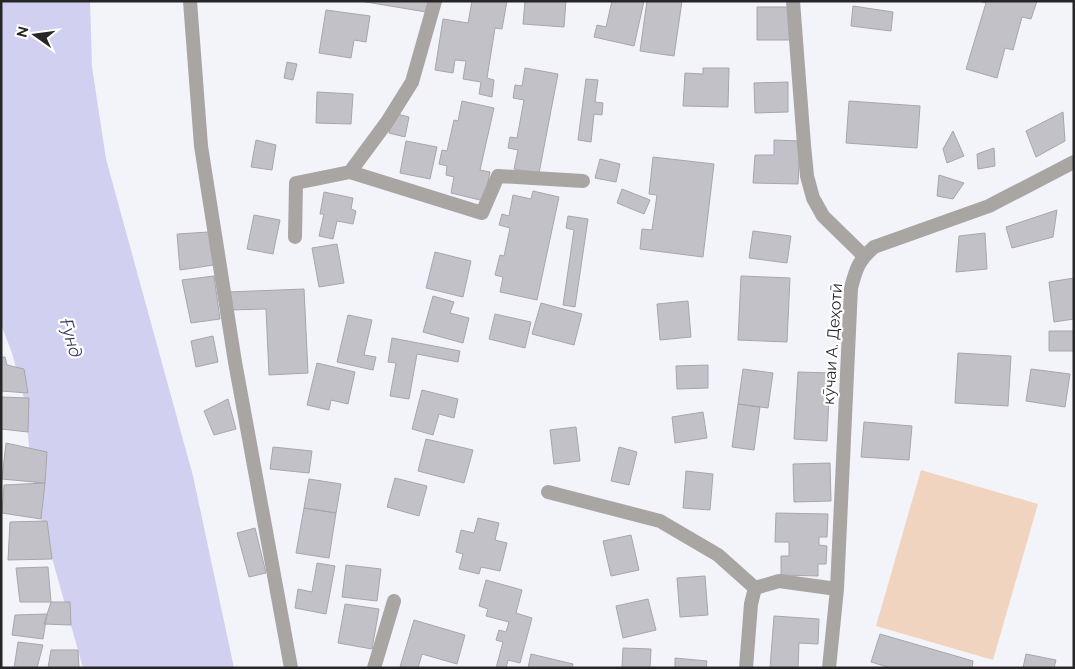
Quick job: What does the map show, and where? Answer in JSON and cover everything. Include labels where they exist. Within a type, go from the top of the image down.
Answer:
[{"type":"street","points":[[190,1],[201,146],[235,362],[291,668]]},
{"type":"street","points":[[350,172],[412,82],[435,1]]},
{"type":"street","points":[[793,1],[807,176],[813,198],[823,216],[864,256],[874,247],[989,206],[1074,162]]},
{"type":"street","points":[[295,237],[296,183],[350,172],[482,213],[498,176],[583,182]]},
{"type":"street","name":"кӯчаи А. Деҳотӣ","points":[[828,668],[838,589],[850,288],[856,266],[864,256]]},
{"type":"street","points":[[548,492],[660,522],[718,555],[754,588]]},
{"type":"street","points":[[754,588],[779,581],[838,589]]},
{"type":"street","points":[[746,668],[754,588]]},
{"type":"street","points":[[374,668],[394,601]]},
{"type":"shaded area","points":[[921,470],[1038,504],[993,660],[876,626]]},
{"type":"water","name":"Ғунд","points":[[1,1],[90,1],[92,67],[106,159],[193,476],[234,668],[83,668],[41,519],[32,474],[24,398],[12,353],[1,324]]},
{"type":"building","points":[[360,1],[428,1],[426,12]]},
{"type":"building","points":[[472,1],[507,1],[502,29],[495,28],[487,78],[494,80],[492,97],[479,94],[481,82],[463,79],[466,61],[455,60],[453,73],[435,70],[443,19],[468,23]]},
{"type":"building","points":[[525,1],[566,1],[564,27],[523,24]]},
{"type":"building","points":[[612,1],[644,1],[634,46],[594,37],[597,25],[606,27]]},
{"type":"building","points":[[647,1],[682,1],[674,56],[640,51]]},
{"type":"building","points":[[979,1],[1037,1],[1031,19],[1022,17],[1013,50],[1005,48],[997,78],[966,69],[986,3]]},
{"type":"building","points":[[853,6],[893,12],[891,31],[851,26]]},
{"type":"building","points":[[757,7],[790,7],[790,40],[757,40]]},
{"type":"building","points":[[326,10],[370,16],[366,42],[354,40],[351,58],[319,53]]},
{"type":"building","points":[[287,62],[297,64],[293,80],[284,78]]},
{"type":"building","points":[[525,68],[558,74],[539,173],[514,169],[518,150],[508,148],[510,137],[517,138],[524,100],[513,98],[515,85],[522,86]]},
{"type":"building","points":[[703,68],[729,68],[728,107],[683,106],[685,73],[703,74]]},
{"type":"building","points":[[586,79],[598,80],[595,102],[603,103],[602,115],[594,114],[591,142],[578,140]]},
{"type":"building","points":[[788,82],[788,112],[755,113],[754,83]]},
{"type":"building","points":[[317,92],[353,94],[351,124],[316,123]]},
{"type":"building","points":[[462,101],[494,108],[480,170],[490,172],[484,201],[451,193],[454,177],[446,175],[447,166],[439,164],[442,150],[447,151],[454,120],[458,121]]},
{"type":"building","points":[[849,101],[920,106],[917,148],[846,143]]},
{"type":"building","points":[[1063,112],[1065,141],[1036,157],[1026,131]]},
{"type":"building","points":[[393,113],[409,117],[405,137],[389,133]]},
{"type":"building","points":[[953,131],[964,156],[947,163],[943,149]]},
{"type":"building","points":[[256,140],[276,145],[272,170],[251,167]]},
{"type":"building","points":[[774,140],[800,141],[798,184],[753,183],[755,155],[774,155]]},
{"type":"building","points":[[406,141],[437,147],[430,179],[400,173]]},
{"type":"building","points":[[994,148],[995,166],[978,169],[977,154]]},
{"type":"building","points":[[653,157],[714,164],[703,257],[640,249],[642,229],[652,230],[657,195],[649,194]]},
{"type":"building","points":[[600,159],[620,164],[616,182],[595,178]]},
{"type":"building","points":[[939,175],[964,183],[953,199],[937,196]]},
{"type":"building","points":[[622,189],[650,200],[644,214],[617,203]]},
{"type":"building","points":[[533,191],[559,197],[537,300],[500,292],[503,277],[495,275],[500,255],[504,256],[510,228],[499,225],[502,214],[509,216],[513,195],[531,199]]},
{"type":"building","points":[[324,192],[353,198],[351,209],[356,211],[353,224],[337,221],[333,239],[319,236],[324,214],[320,214]]},
{"type":"building","points":[[1057,210],[1053,237],[1012,248],[1006,227]]},
{"type":"building","points":[[254,215],[280,220],[273,254],[247,249]]},
{"type":"building","points":[[568,216],[588,219],[575,307],[563,305],[574,230],[566,228]]},
{"type":"building","points":[[753,231],[791,236],[787,263],[749,258]]},
{"type":"building","points":[[209,232],[214,265],[180,270],[177,234]]},
{"type":"building","points":[[985,233],[987,269],[956,272],[959,236]]},
{"type":"building","points":[[337,244],[344,283],[319,287],[312,248]]},
{"type":"building","points":[[435,252],[471,261],[463,297],[426,288]]},
{"type":"building","points":[[214,276],[220,319],[191,323],[182,280]]},
{"type":"building","points":[[741,276],[790,278],[787,342],[738,340]]},
{"type":"building","points":[[1074,278],[1074,319],[1054,322],[1049,282]]},
{"type":"building","points":[[304,289],[308,373],[269,375],[266,309],[229,310],[228,292]]},
{"type":"building","points":[[433,296],[454,302],[450,313],[469,318],[463,343],[423,332]]},
{"type":"building","points":[[688,301],[691,337],[660,340],[657,304]]},
{"type":"building","points":[[541,303],[582,314],[574,345],[532,334]]},
{"type":"building","points":[[495,314],[531,322],[525,348],[489,339]]},
{"type":"building","points":[[348,315],[372,320],[364,355],[376,357],[373,370],[337,362]]},
{"type":"building","points":[[1049,331],[1074,331],[1074,351],[1049,351]]},
{"type":"building","points":[[213,336],[218,362],[196,367],[191,341]]},
{"type":"building","points":[[392,338],[460,351],[458,362],[417,354],[409,399],[390,396],[396,363],[388,362]]},
{"type":"building","points":[[958,353],[1011,356],[1008,406],[955,403]]},
{"type":"building","points":[[1,357],[5,357],[7,365],[24,369],[28,393],[1,391]]},
{"type":"building","points":[[317,363],[355,372],[348,404],[331,400],[329,410],[307,405]]},
{"type":"building","points":[[708,365],[708,388],[677,389],[676,366]]},
{"type":"building","points":[[743,369],[773,373],[768,408],[738,404]]},
{"type":"building","points":[[1031,369],[1070,374],[1065,407],[1026,401]]},
{"type":"building","points":[[798,372],[830,373],[827,441],[794,439]]},
{"type":"building","points":[[422,390],[458,399],[454,418],[439,414],[433,435],[412,429]]},
{"type":"building","points":[[1,397],[29,398],[28,432],[1,429]]},
{"type":"building","points":[[228,399],[236,429],[214,435],[204,411]]},
{"type":"building","points":[[738,404],[760,407],[754,450],[732,447]]},
{"type":"building","points":[[703,412],[707,438],[675,443],[672,417]]},
{"type":"building","points":[[864,422],[912,426],[909,460],[861,457]]},
{"type":"building","points":[[576,427],[580,461],[554,464],[550,430]]},
{"type":"building","points":[[426,439],[473,450],[464,483],[418,471]]},
{"type":"building","points":[[6,443],[47,452],[45,483],[2,479]]},
{"type":"building","points":[[273,447],[312,451],[309,473],[270,469]]},
{"type":"building","points":[[619,447],[637,452],[629,485],[611,481]]},
{"type":"building","points":[[830,463],[831,501],[794,502],[793,464]]},
{"type":"building","points":[[686,471],[713,474],[710,510],[683,508]]},
{"type":"building","points":[[395,478],[427,486],[419,516],[387,507]]},
{"type":"building","points":[[309,479],[341,484],[336,513],[304,508]]},
{"type":"building","points":[[45,483],[41,519],[2,513],[4,485]]},
{"type":"building","points":[[304,508],[336,513],[329,558],[296,553]]},
{"type":"building","points":[[776,513],[828,514],[827,537],[819,537],[819,545],[827,546],[826,564],[818,564],[818,576],[781,575],[781,556],[789,556],[789,542],[775,542]]},
{"type":"building","points":[[478,518],[499,523],[495,540],[507,543],[500,571],[481,567],[479,574],[459,569],[463,554],[456,552],[461,530],[474,533]]},
{"type":"building","points":[[47,521],[52,559],[8,560],[10,522]]},
{"type":"building","points":[[255,528],[266,573],[249,577],[237,533]]},
{"type":"building","points":[[631,535],[639,570],[611,576],[603,541]]},
{"type":"building","points":[[317,563],[335,566],[326,614],[295,608],[298,589],[312,592]]},
{"type":"building","points":[[346,565],[381,569],[377,601],[342,597]]},
{"type":"building","points":[[48,567],[51,602],[20,602],[16,568]]},
{"type":"building","points":[[705,576],[708,615],[680,617],[677,578]]},
{"type":"building","points":[[486,580],[522,590],[516,613],[532,618],[520,663],[508,660],[506,668],[496,668],[503,642],[496,640],[499,630],[506,632],[509,622],[486,616],[488,609],[479,606]]},
{"type":"building","points":[[648,599],[656,630],[623,638],[616,606]]},
{"type":"building","points":[[51,602],[70,602],[71,625],[44,624]]},
{"type":"building","points":[[345,604],[379,609],[372,649],[338,643]]},
{"type":"building","points":[[47,614],[43,639],[12,635],[15,615]]},
{"type":"building","points":[[774,616],[819,619],[818,644],[799,643],[798,668],[770,668]]},
{"type":"building","points":[[414,620],[465,635],[457,664],[422,654],[418,668],[400,667]]},
{"type":"building","points":[[880,634],[973,661],[972,668],[891,668],[871,662]]},
{"type":"building","points":[[18,642],[43,645],[37,668],[14,668]]},
{"type":"building","points":[[623,648],[651,649],[650,668],[622,668]]},
{"type":"building","points":[[51,650],[78,650],[79,668],[48,668]]},
{"type":"building","points":[[531,654],[573,664],[572,668],[528,668]]},
{"type":"building","points":[[1026,654],[1056,660],[1054,668],[1023,668]]},
{"type":"building","points":[[675,658],[707,661],[706,668],[675,668]]}]
